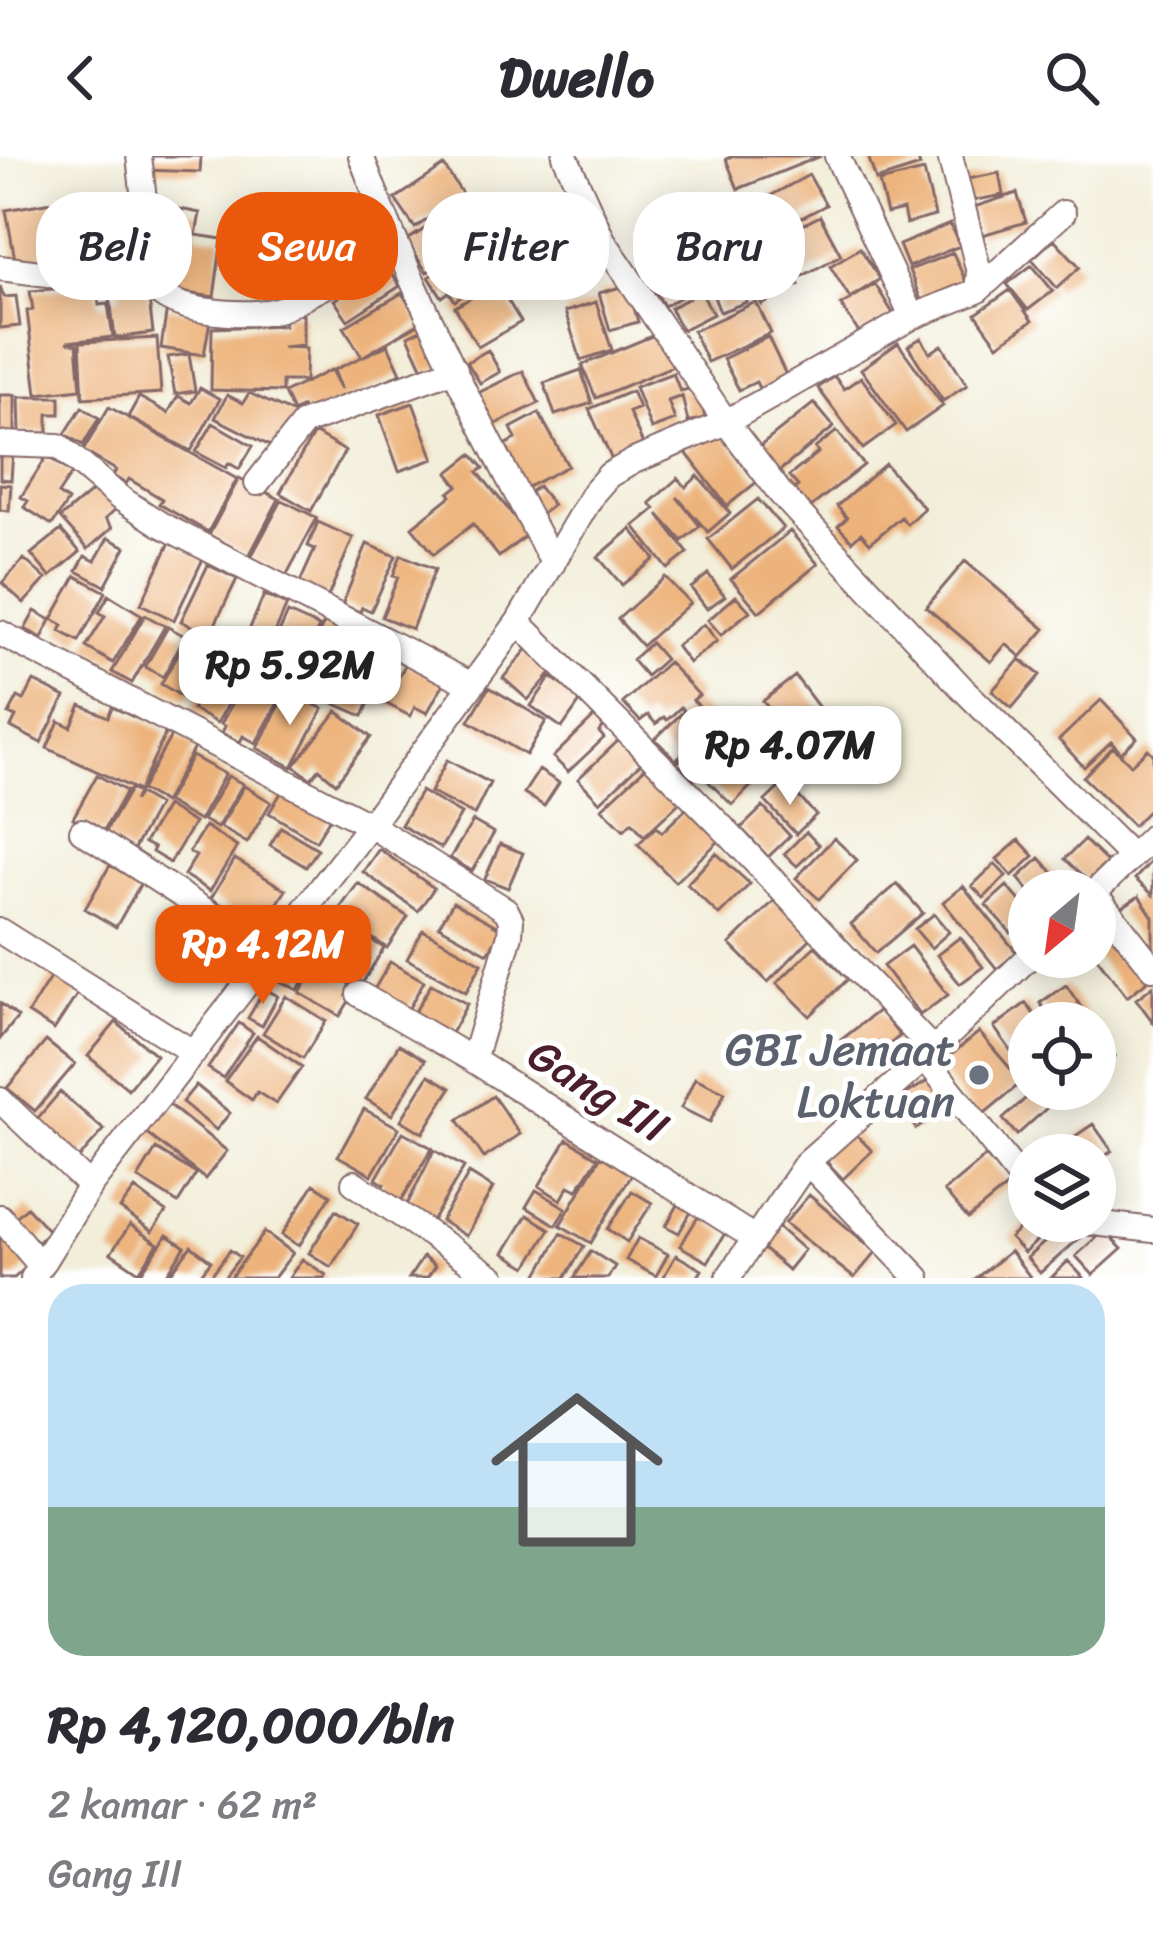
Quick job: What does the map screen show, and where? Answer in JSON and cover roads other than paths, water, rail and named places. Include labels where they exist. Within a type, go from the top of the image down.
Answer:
[{"type":"street","points":[[140,156],[144,192]]},
{"type":"street","points":[[362,156],[375,192]]},
{"type":"street","points":[[565,156],[603,240],[726,422],[811,526],[962,688],[1131,856]]},
{"type":"street","points":[[837,156],[912,317]]},
{"type":"street","points":[[950,156],[979,272],[976,291]]},
{"type":"street","points":[[0,1217],[37,1272],[90,1186],[370,825],[518,622],[579,512],[609,476],[726,422],[912,317],[976,291],[1064,213]]},
{"type":"street","points":[[398,252],[553,563]]},
{"type":"street","points":[[0,268],[36,272]]},
{"type":"street","points":[[170,300],[242,314],[263,314],[298,300]]},
{"type":"street","points":[[257,483],[304,423],[455,369]]},
{"type":"street","points":[[0,444],[59,446],[160,524],[472,685]]},
{"type":"street","points":[[518,622],[725,830],[929,1054],[1008,1161]]},
{"type":"street","name":"Gang III","points":[[0,633],[370,825],[506,910],[512,920],[472,1060],[753,1237]]},
{"type":"street","points":[[82,831],[272,954]]},
{"type":"street","points":[[1116,871],[1153,836]]},
{"type":"street","points":[[1116,920],[1153,968]]},
{"type":"street","points":[[0,931],[194,1053]]},
{"type":"street","points":[[728,1278],[807,1162],[1008,977]]},
{"type":"street","points":[[359,994],[472,1060]]},
{"type":"street","points":[[0,1100],[90,1186]]},
{"type":"street","points":[[807,1162],[918,1278]]},
{"type":"street","points":[[354,1183],[494,1278]]},
{"type":"street","points":[[1116,1226],[1153,1230]]},
{"type":"place","name":"GBI Jemaat Loktuan","points":[[979,1075]]}]
